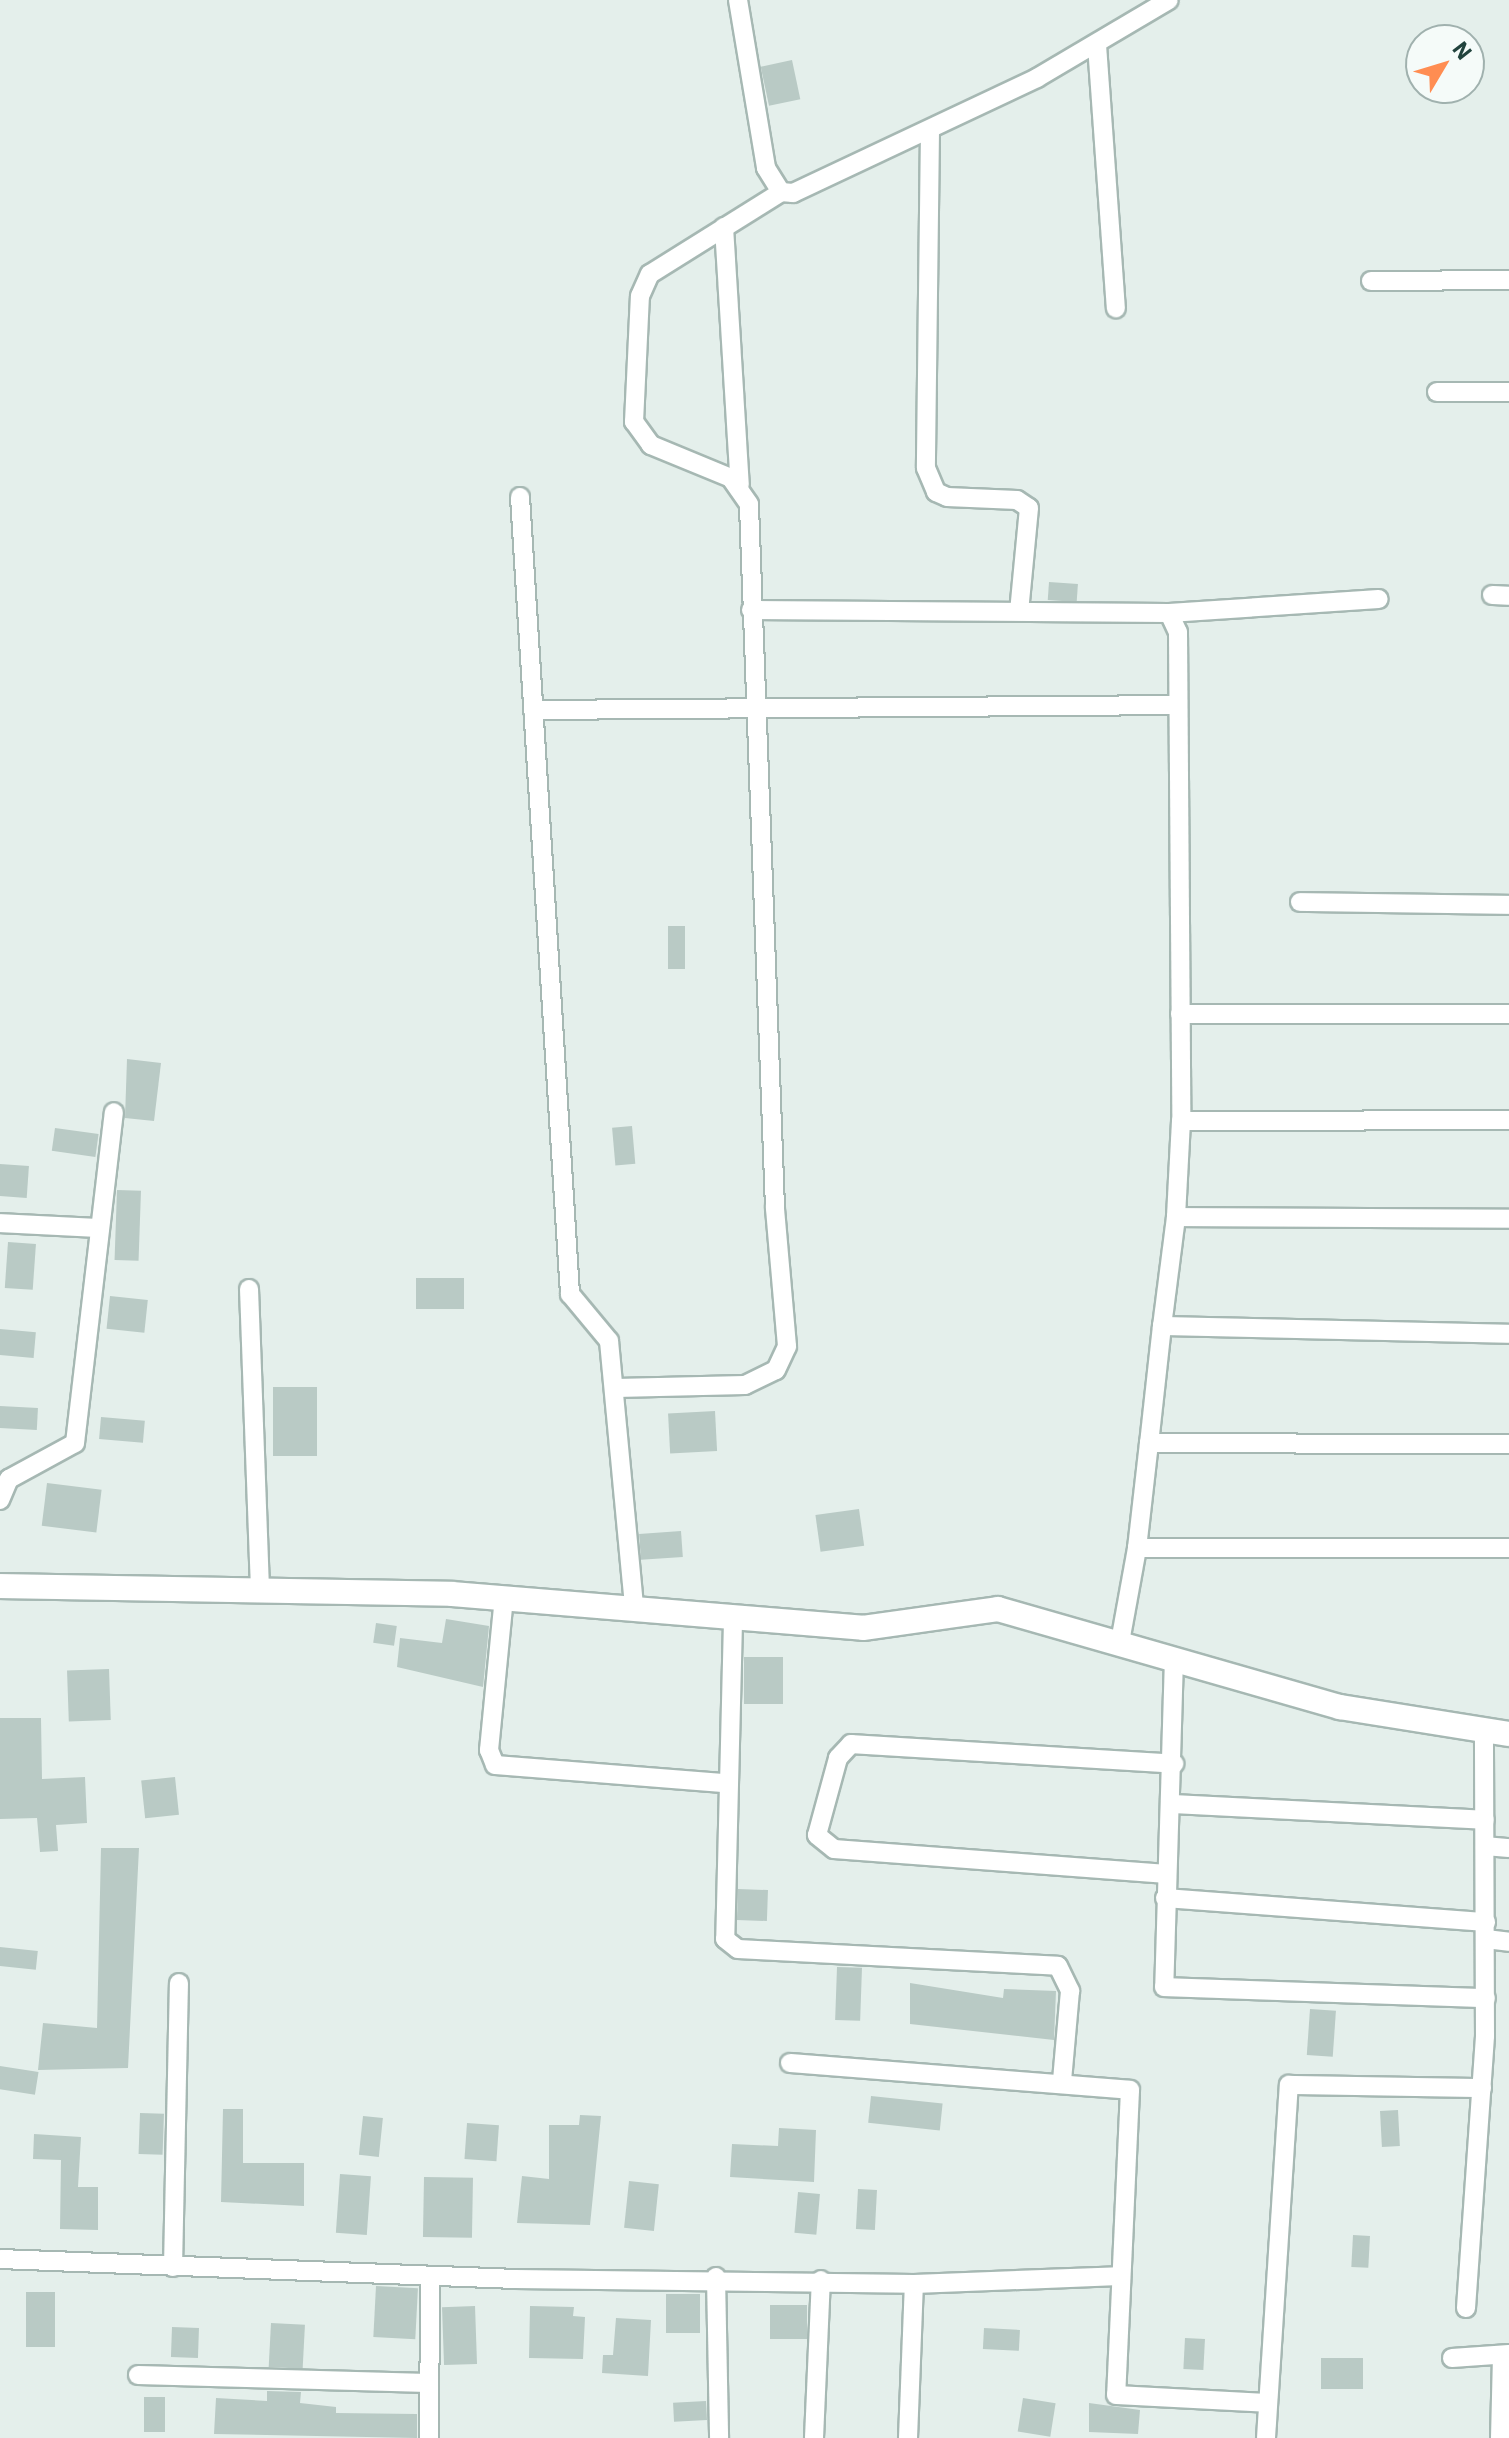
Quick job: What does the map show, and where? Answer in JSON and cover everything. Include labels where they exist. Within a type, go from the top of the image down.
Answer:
[{"type":"street","points":[[738,0],[757,134],[781,192]]},
{"type":"street","points":[[740,485],[651,445],[634,422],[645,282],[781,192],[808,188],[930,130],[1097,45],[1169,0]]},
{"type":"street","points":[[1097,45],[1116,308]]},
{"type":"street","points":[[930,130],[926,468],[936,492],[947,497],[1017,500],[1029,508],[1019,611]]},
{"type":"street","points":[[616,1388],[745,1385],[776,1370],[787,1346],[751,610],[749,504],[740,485],[724,227]]},
{"type":"street","points":[[1371,281],[1509,280]]},
{"type":"street","points":[[1437,392],[1509,392]]},
{"type":"street","points":[[520,497],[570,1294],[609,1341],[616,1388],[634,1606]]},
{"type":"street","points":[[751,610],[1169,613],[1379,599]]},
{"type":"street","points":[[1120,1642],[1137,1548],[1176,1217],[1181,1121],[1178,632],[1169,613]]},
{"type":"street","points":[[533,710],[1177,705]]},
{"type":"street","points":[[1300,902],[1509,905]]},
{"type":"street","points":[[1180,1014],[1509,1014]]},
{"type":"street","points":[[0,1500],[9,1479],[75,1443],[114,1112]]},
{"type":"street","points":[[1181,1121],[1509,1120]]},
{"type":"street","points":[[1176,1217],[1509,1219]]},
{"type":"street","points":[[0,1223],[99,1228]]},
{"type":"street","points":[[249,1289],[260,1589]]},
{"type":"street","points":[[1162,1326],[1509,1334]]},
{"type":"street","points":[[1149,1443],[1509,1444]]},
{"type":"street","points":[[1137,1548],[1509,1548]]},
{"type":"street","points":[[0,1586],[260,1589],[504,1597],[634,1606],[733,1621],[863,1628],[998,1609],[1340,1707],[1484,1733],[1509,1734]]},
{"type":"street","points":[[504,1597],[489,1750],[495,1765],[726,1783]]},
{"type":"street","points":[[733,1621],[721,1929],[729,1944],[1058,1966],[1070,1991],[1062,2081]]},
{"type":"street","points":[[1174,1658],[1174,1764],[1159,1975],[1170,1989],[1486,1998]]},
{"type":"street","points":[[1466,2308],[1486,1998],[1484,1733]]},
{"type":"street","points":[[1167,1874],[834,1849],[817,1835],[838,1758],[851,1744],[1174,1764]]},
{"type":"street","points":[[1172,1804],[1485,1820]]},
{"type":"street","points":[[1485,1846],[1509,1848]]},
{"type":"street","points":[[1165,1898],[1486,1930],[1509,1942]]},
{"type":"street","points":[[173,2267],[179,1983]]},
{"type":"street","points":[[790,2063],[1062,2081],[1130,2090],[1114,2388],[1120,2398],[1267,2403]]},
{"type":"street","points":[[1266,2438],[1289,2085],[1482,2088]]},
{"type":"street","points":[[0,2259],[430,2277],[716,2277],[914,2284],[1119,2276]]},
{"type":"street","points":[[429,2438],[430,2277]]},
{"type":"street","points":[[716,2277],[719,2438]]},
{"type":"street","points":[[814,2438],[821,2280]]},
{"type":"street","points":[[908,2438],[914,2284]]},
{"type":"street","points":[[1452,2358],[1505,2354],[1500,2438]]},
{"type":"street","points":[[138,2375],[428,2383]]},
{"type":"building","points":[[792,60],[800,99],[769,106],[761,67]]},
{"type":"building","points":[[1049,582],[1078,584],[1077,602],[1048,600]]},
{"type":"building","points":[[668,926],[685,926],[685,969],[668,969]]},
{"type":"building","points":[[127,1059],[161,1063],[154,1121],[125,1118]]},
{"type":"building","points":[[632,1126],[635,1164],[615,1166],[612,1128]]},
{"type":"building","points":[[55,1128],[99,1134],[95,1157],[52,1151]]},
{"type":"building","points":[[0,1164],[29,1166],[27,1198],[0,1196]]},
{"type":"building","points":[[117,1190],[141,1191],[139,1261],[115,1260]]},
{"type":"building","points":[[8,1242],[36,1244],[33,1290],[5,1288]]},
{"type":"building","points":[[416,1278],[464,1278],[464,1309],[416,1309]]},
{"type":"building","points":[[110,1296],[148,1300],[144,1333],[107,1329]]},
{"type":"building","points":[[0,1329],[36,1332],[34,1358],[0,1355]]},
{"type":"building","points":[[273,1387],[317,1387],[317,1456],[273,1456]]},
{"type":"building","points":[[0,1406],[38,1408],[37,1430],[0,1428]]},
{"type":"building","points":[[715,1411],[717,1451],[670,1453],[668,1413]]},
{"type":"building","points":[[101,1417],[145,1421],[143,1443],[99,1439]]},
{"type":"building","points":[[47,1483],[102,1490],[96,1532],[42,1526]]},
{"type":"building","points":[[859,1509],[864,1546],[821,1552],[815,1515]]},
{"type":"building","points":[[681,1531],[683,1557],[641,1560],[639,1534]]},
{"type":"building","points":[[446,1619],[489,1626],[483,1687],[397,1667],[400,1638],[442,1643]]},
{"type":"building","points":[[376,1623],[397,1626],[394,1646],[373,1643]]},
{"type":"building","points":[[744,1657],[783,1657],[783,1704],[744,1704]]},
{"type":"building","points":[[109,1669],[111,1720],[69,1721],[67,1670]]},
{"type":"building","points":[[0,1718],[41,1718],[42,1779],[85,1777],[87,1823],[56,1825],[58,1851],[40,1852],[37,1818],[0,1819]]},
{"type":"building","points":[[175,1777],[179,1815],[145,1818],[141,1781]]},
{"type":"building","points":[[101,1848],[139,1848],[128,2068],[38,2070],[43,2023],[97,2028]]},
{"type":"building","points":[[738,1889],[768,1890],[767,1921],[737,1920]]},
{"type":"building","points":[[0,1947],[38,1951],[36,1970],[0,1966]]},
{"type":"building","points":[[837,1967],[862,1968],[860,2021],[835,2020]]},
{"type":"building","points":[[910,1983],[1003,1998],[1004,1989],[1056,1991],[1054,2040],[910,2024]]},
{"type":"building","points":[[1310,2009],[1336,2011],[1333,2057],[1307,2055]]},
{"type":"building","points":[[0,2066],[39,2072],[35,2095],[0,2089]]},
{"type":"building","points":[[871,2096],[943,2104],[940,2130],[868,2123]]},
{"type":"building","points":[[223,2109],[243,2109],[243,2163],[304,2163],[304,2206],[221,2202]]},
{"type":"building","points":[[1398,2110],[1400,2146],[1382,2147],[1380,2111]]},
{"type":"building","points":[[140,2113],[164,2114],[163,2155],[139,2154]]},
{"type":"building","points":[[580,2115],[601,2116],[590,2225],[517,2223],[522,2176],[549,2179],[549,2125],[579,2125]]},
{"type":"building","points":[[363,2116],[383,2118],[379,2157],[359,2155]]},
{"type":"building","points":[[467,2123],[499,2125],[496,2161],[464,2159]]},
{"type":"building","points":[[779,2128],[816,2130],[814,2182],[730,2177],[732,2144],[778,2146]]},
{"type":"building","points":[[34,2134],[81,2137],[78,2187],[98,2187],[98,2230],[60,2229],[61,2160],[33,2159]]},
{"type":"building","points":[[340,2174],[371,2176],[367,2235],[336,2233]]},
{"type":"building","points":[[424,2177],[473,2178],[472,2238],[423,2237]]},
{"type":"building","points":[[629,2181],[659,2184],[654,2231],[624,2228]]},
{"type":"building","points":[[858,2189],[877,2190],[875,2230],[856,2229]]},
{"type":"building","points":[[798,2192],[820,2194],[816,2235],[794,2233]]},
{"type":"building","points":[[1353,2235],[1370,2236],[1368,2268],[1351,2267]]},
{"type":"building","points":[[376,2286],[418,2288],[415,2339],[373,2337]]},
{"type":"building","points":[[26,2292],[55,2292],[55,2347],[26,2347]]},
{"type":"building","points":[[666,2294],[700,2294],[700,2333],[666,2333]]},
{"type":"building","points":[[770,2305],[807,2305],[807,2339],[770,2339]]},
{"type":"building","points":[[475,2306],[477,2364],[444,2365],[442,2307]]},
{"type":"building","points":[[530,2306],[574,2307],[573,2316],[585,2317],[583,2359],[529,2358]]},
{"type":"building","points":[[616,2318],[651,2320],[648,2376],[602,2373],[603,2355],[613,2355]]},
{"type":"building","points":[[271,2323],[305,2325],[303,2369],[269,2367]]},
{"type":"building","points":[[172,2327],[199,2328],[198,2358],[171,2357]]},
{"type":"building","points":[[984,2328],[1020,2330],[1019,2351],[983,2349]]},
{"type":"building","points":[[1185,2338],[1205,2339],[1203,2370],[1183,2369]]},
{"type":"building","points":[[1321,2358],[1363,2358],[1363,2389],[1321,2389]]},
{"type":"building","points":[[267,2391],[301,2392],[300,2403],[336,2407],[336,2413],[417,2414],[417,2438],[214,2434],[216,2398],[267,2401]]},
{"type":"building","points":[[144,2397],[165,2397],[165,2432],[144,2432]]},
{"type":"building","points":[[1023,2398],[1056,2403],[1050,2437],[1018,2432]]},
{"type":"building","points":[[706,2401],[707,2420],[674,2422],[673,2403]]},
{"type":"building","points":[[1089,2403],[1140,2410],[1138,2434],[1089,2432]]}]
